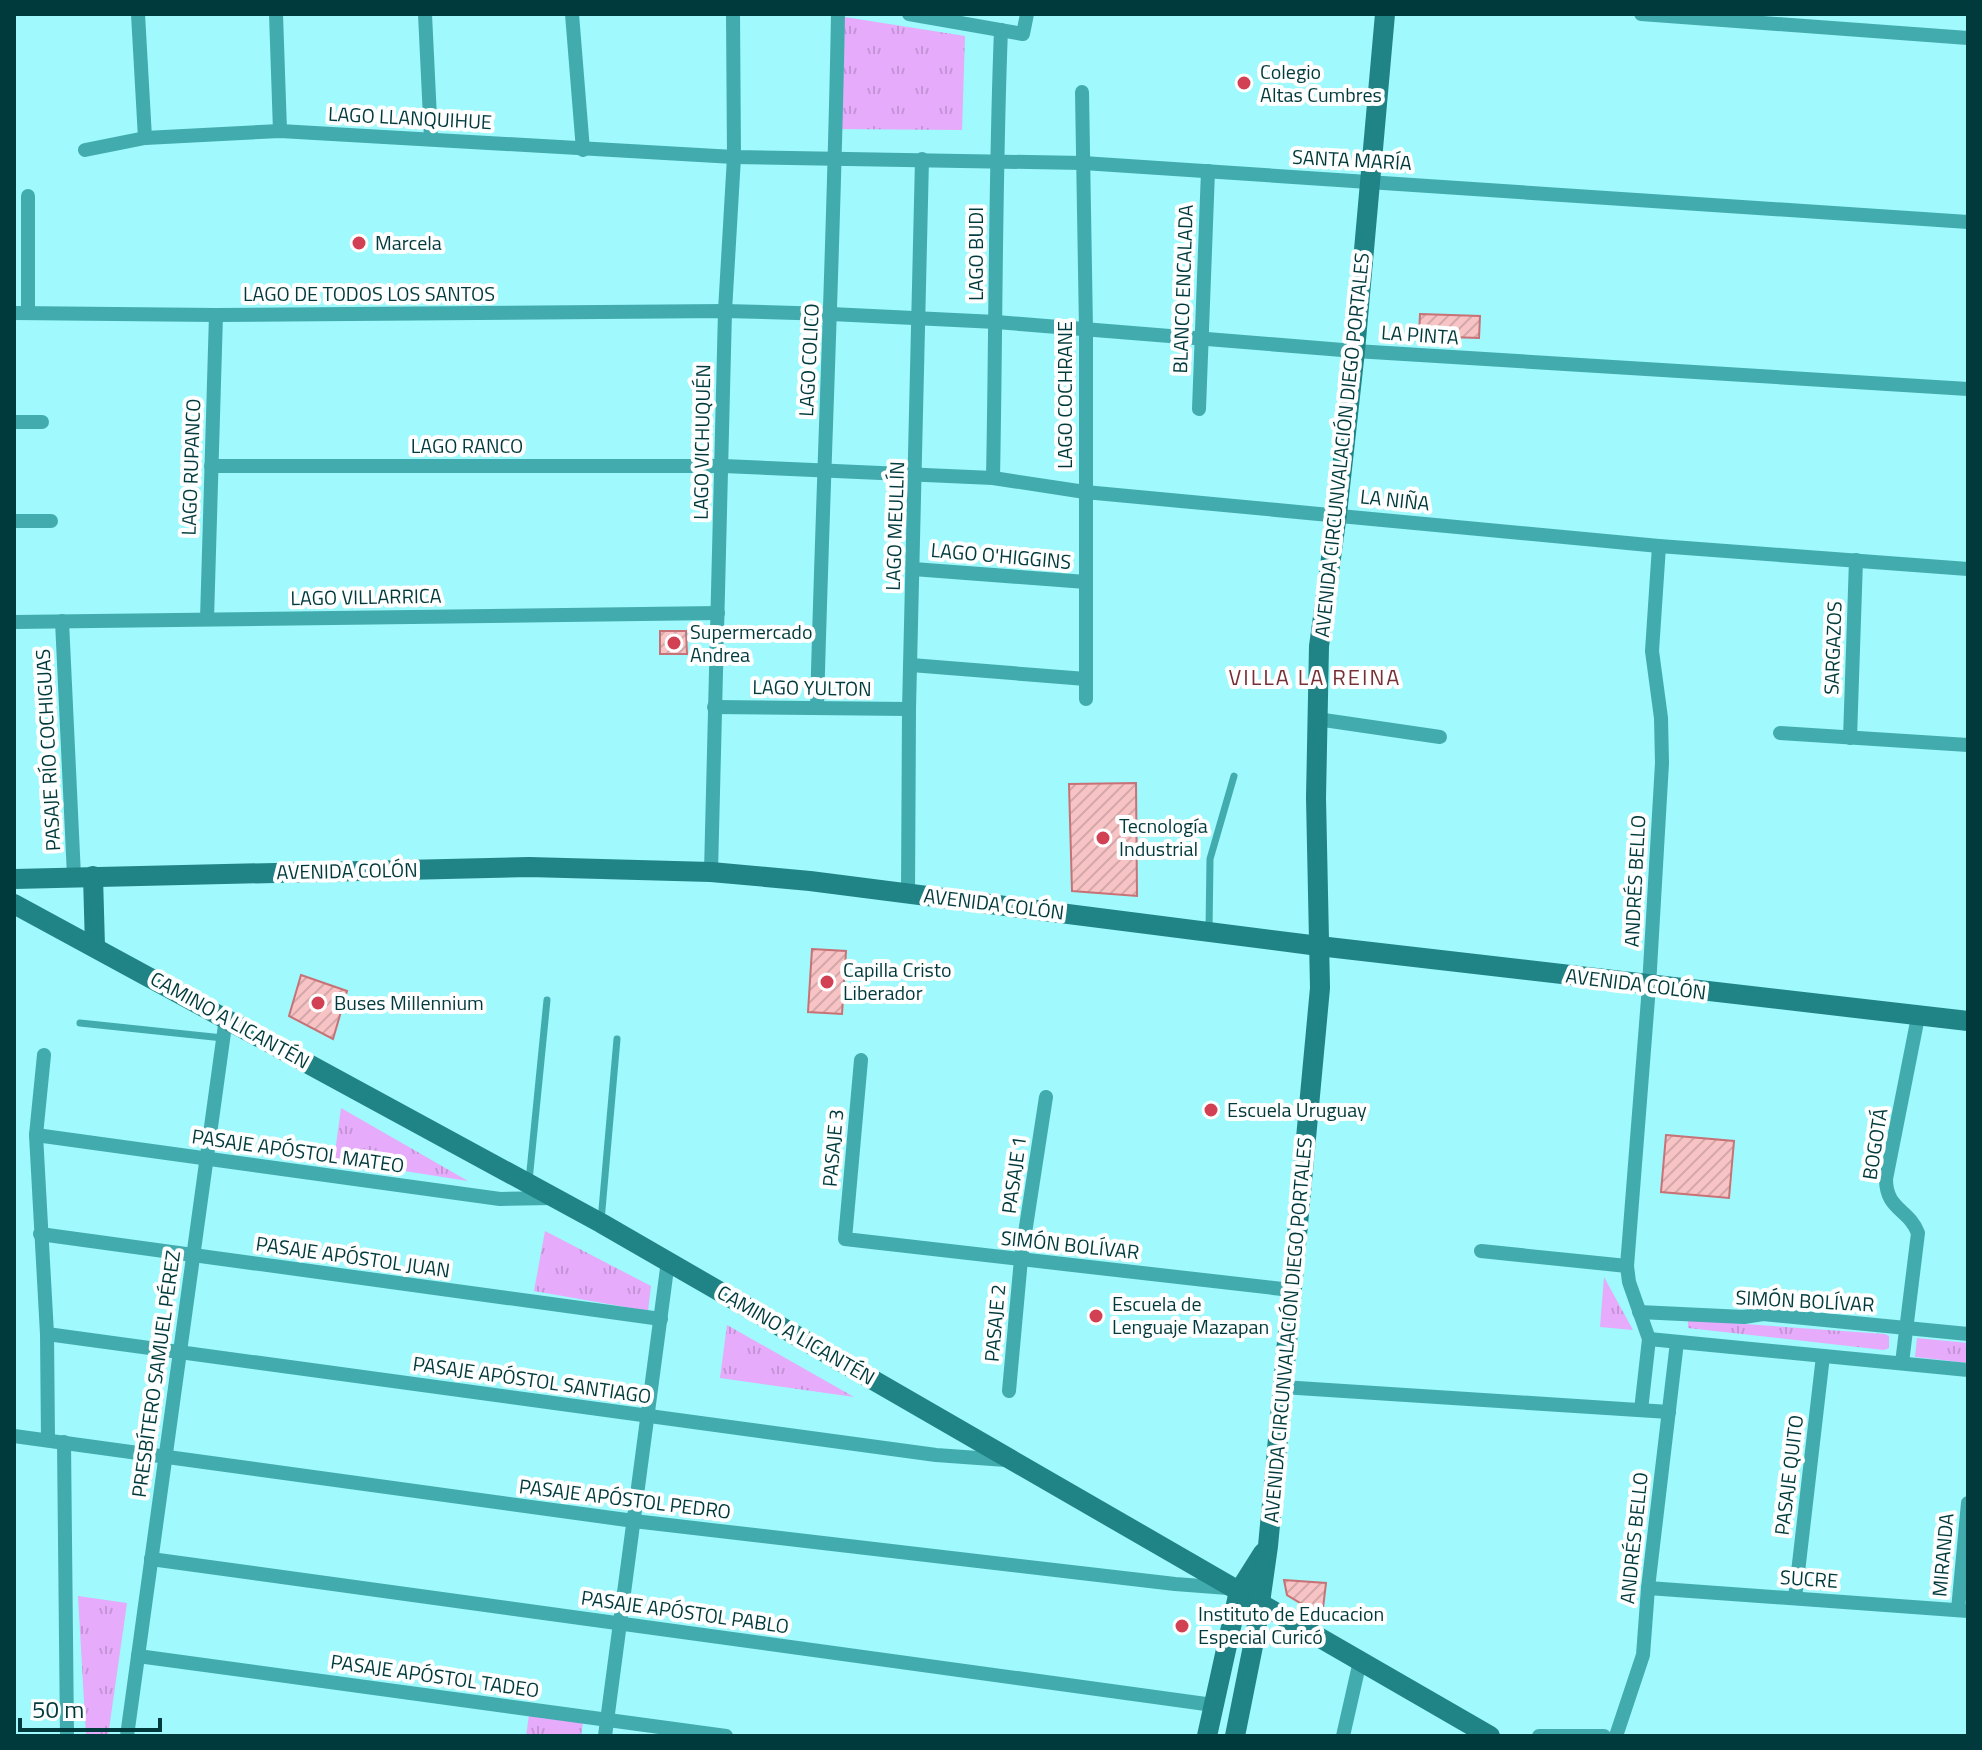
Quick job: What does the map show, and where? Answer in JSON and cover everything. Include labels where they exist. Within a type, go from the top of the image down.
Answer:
[{"type":"street","points":[[138,14],[145,138]]},
{"type":"street","points":[[276,14],[280,131]]},
{"type":"street","points":[[425,14],[431,139]]},
{"type":"street","points":[[572,14],[583,150]]},
{"type":"street","name":"LAGO VICHUQUÉN","points":[[711,872],[725,311],[734,157],[733,14]]},
{"type":"street","name":"LAGO COLICO","points":[[817,708],[838,14]]},
{"type":"street","points":[[909,14],[1023,34],[1027,14]]},
{"type":"street","name":"AVENIDA CIRCUNVALACIÓN DIEGO PORTALES","points":[[1235,1736],[1261,1603],[1268,1546],[1320,988],[1316,798],[1319,646],[1355,351],[1385,14]]},
{"type":"street","points":[[1641,14],[1968,38]]},
{"type":"street","name":"LAGO BUDI","points":[[993,478],[996,160],[1001,30]]},
{"type":"street","name":"LAGO COCHRANE","points":[[1082,92],[1086,329],[1086,699]]},
{"type":"street","name":"LAGO LLANQUIHUE","points":[[85,150],[145,138],[280,131],[734,157]]},
{"type":"street","name":"SANTA MARÍA","points":[[734,157],[1083,163],[1968,222]]},
{"type":"street","name":"LAGO MEULLÍN","points":[[908,893],[909,709],[922,159]]},
{"type":"street","name":"BLANCO ENCALADA","points":[[1199,409],[1208,171]]},
{"type":"street","points":[[21,313],[28,196]]},
{"type":"street","name":"LA PINTA","points":[[725,311],[996,322],[1355,351],[1968,389]]},
{"type":"street","name":"LAGO DE TODOS LOS SANTOS","points":[[21,313],[216,315],[725,311]]},
{"type":"street","name":"LAGO RUPANCO","points":[[207,619],[216,315]]},
{"type":"street","points":[[14,422],[42,422]]},
{"type":"street","name":"LAGO RANCO","points":[[211,466],[723,466]]},
{"type":"street","name":"LA NIÑA","points":[[723,466],[916,472],[993,478],[1085,492],[1659,546],[1968,569]]},
{"type":"street","points":[[14,521],[51,521]]},
{"type":"street","name":"ANDRÉS BELLO","points":[[1641,1410],[1649,1339],[1629,1282],[1627,1266],[1649,986],[1662,763],[1661,718],[1652,651],[1659,546]]},
{"type":"street","name":"SARGAZOS","points":[[1850,738],[1856,560]]},
{"type":"street","name":"LAGO O'HIGGINS","points":[[913,569],[1086,582]]},
{"type":"street","name":"LAGO VILLARRICA","points":[[14,622],[718,613]]},
{"type":"street","name":"PASAJE RÍO COCHIGUAS","points":[[62,621],[83,876]]},
{"type":"street","points":[[911,665],[1086,679]]},
{"type":"street","name":"LAGO YULTON","points":[[714,707],[909,709]]},
{"type":"street","points":[[1317,719],[1440,737]]},
{"type":"street","points":[[1780,733],[1968,745]]},
{"type":"street","name":"AVENIDA COLÓN","points":[[17,877],[529,867],[711,872],[908,893],[1649,986],[1968,1021]]},
{"type":"street","points":[[83,876],[95,947]]},
{"type":"street","name":"CAMINO A LICANTÉN","points":[[14,904],[95,947],[224,1028],[529,1183],[601,1223],[1261,1603],[1481,1734]]},
{"type":"street","name":"BOGOTÁ","points":[[1902,1363],[1918,1233],[1912,1220],[1892,1202],[1886,1179],[1918,1017]]},
{"type":"street","name":"PRESBÍTERO SAMUEL PÉREZ","points":[[127,1736],[224,1028]]},
{"type":"street","points":[[44,1055],[36,1135],[47,1334],[48,1440]]},
{"type":"street","name":"PASAJE 3","points":[[845,1239],[861,1060]]},
{"type":"street","name":"PASAJE 1","points":[[1021,1259],[1046,1097]]},
{"type":"street","name":"PASAJE APÓSTOL MATEO","points":[[36,1135],[500,1199],[555,1198]]},
{"type":"street","name":"PASAJE APÓSTOL JUAN","points":[[40,1234],[661,1319]]},
{"type":"street","name":"SIMÓN BOLÍVAR","points":[[845,1239],[1291,1290]]},
{"type":"street","points":[[1481,1251],[1627,1266]]},
{"type":"street","name":"PASAJE 2","points":[[1009,1391],[1021,1259]]},
{"type":"street","points":[[605,1736],[668,1261]]},
{"type":"street","name":"SIMÓN BOLÍVAR","points":[[1639,1312],[1744,1317],[1763,1314],[1968,1334]]},
{"type":"street","name":"PASAJE APÓSTOL SANTIAGO","points":[[47,1334],[936,1455],[1012,1460]]},
{"type":"street","points":[[1649,1339],[1968,1370]]},
{"type":"street","name":"ANDRÉS BELLO","points":[[1616,1736],[1643,1655],[1677,1342]]},
{"type":"street","name":"PASAJE QUITO","points":[[1795,1598],[1823,1356]]},
{"type":"street","points":[[1282,1387],[1669,1412]]},
{"type":"street","name":"PASAJE APÓSTOL PEDRO","points":[[14,1436],[634,1521],[1236,1590]]},
{"type":"street","points":[[64,1442],[67,1736]]},
{"type":"street","name":"MIRANDA","points":[[1963,1611],[1968,1503]]},
{"type":"street","name":"AVENIDA CIRCUNVALACIÓN DIEGO PORTALES","points":[[1207,1736],[1236,1590],[1268,1546]]},
{"type":"street","name":"PASAJE APÓSTOL PABLO","points":[[151,1559],[1213,1705]]},
{"type":"street","name":"SUCRE","points":[[1648,1588],[1963,1611]]},
{"type":"street","name":"PASAJE APÓSTOL TADEO","points":[[138,1656],[726,1736]]},
{"type":"street","points":[[1343,1736],[1360,1661]]},
{"type":"street","points":[[1539,1736],[1604,1736]]},
{"type":"lane","points":[[1209,932],[1210,859],[1234,776]]},
{"type":"lane","points":[[529,1183],[547,1000]]},
{"type":"lane","points":[[80,1023],[224,1028]]},
{"type":"lane","points":[[601,1223],[617,1039]]},
{"type":"green space","points":[[832,15],[965,36],[962,130],[831,129]]},
{"type":"green space","points":[[341,1108],[468,1181],[334,1160]]},
{"type":"green space","points":[[545,1231],[651,1286],[648,1311],[534,1291]]},
{"type":"green space","points":[[1604,1277],[1633,1330],[1600,1327]]},
{"type":"green space","points":[[1688,1320],[1885,1334],[1889,1336],[1889,1348],[1884,1350],[1688,1328]]},
{"type":"green space","points":[[727,1325],[854,1397],[720,1378]]},
{"type":"green space","points":[[1917,1338],[1968,1343],[1968,1363],[1915,1357]]},
{"type":"green space","points":[[78,1596],[127,1603],[108,1736],[86,1736]]},
{"type":"green space","points":[[529,1715],[583,1722],[581,1736],[526,1736]]},
{"type":"building","points":[[1420,314],[1480,316],[1479,338],[1419,336]]},
{"type":"building","name":"Supermercado Andrea","points":[[660,631],[686,631],[687,654],[660,654]]},
{"type":"building","name":"Tecnología Industrial","points":[[1136,783],[1137,896],[1072,891],[1069,784]]},
{"type":"building","name":"Capilla Cristo Liberador","points":[[812,949],[846,951],[842,1014],[808,1012]]},
{"type":"building","name":"Buses Millennium","points":[[301,975],[347,991],[333,1039],[289,1016]]},
{"type":"building","points":[[1666,1135],[1734,1141],[1729,1198],[1661,1192]]},
{"type":"building","points":[[1284,1580],[1326,1583],[1322,1616],[1287,1595]]},
{"type":"place","name":"Colegio Altas Cumbres","points":[[1244,83]]},
{"type":"place","name":"Marcela","points":[[359,243]]},
{"type":"place","name":"Supermercado Andrea","points":[[674,643]]},
{"type":"place","name":"Tecnología Industrial","points":[[1103,838]]},
{"type":"place","name":"Capilla Cristo Liberador","points":[[827,982]]},
{"type":"place","name":"Buses Millennium","points":[[318,1003]]},
{"type":"place","name":"Escuela Uruguay","points":[[1211,1110]]},
{"type":"place","name":"Escuela de Lenguaje Mazapan","points":[[1096,1316]]},
{"type":"place","name":"Instituto de Educacion Especial Curicó","points":[[1182,1626]]},
{"type":"district","name":"VILLA LA REINA","points":[[1315,677]]}]
